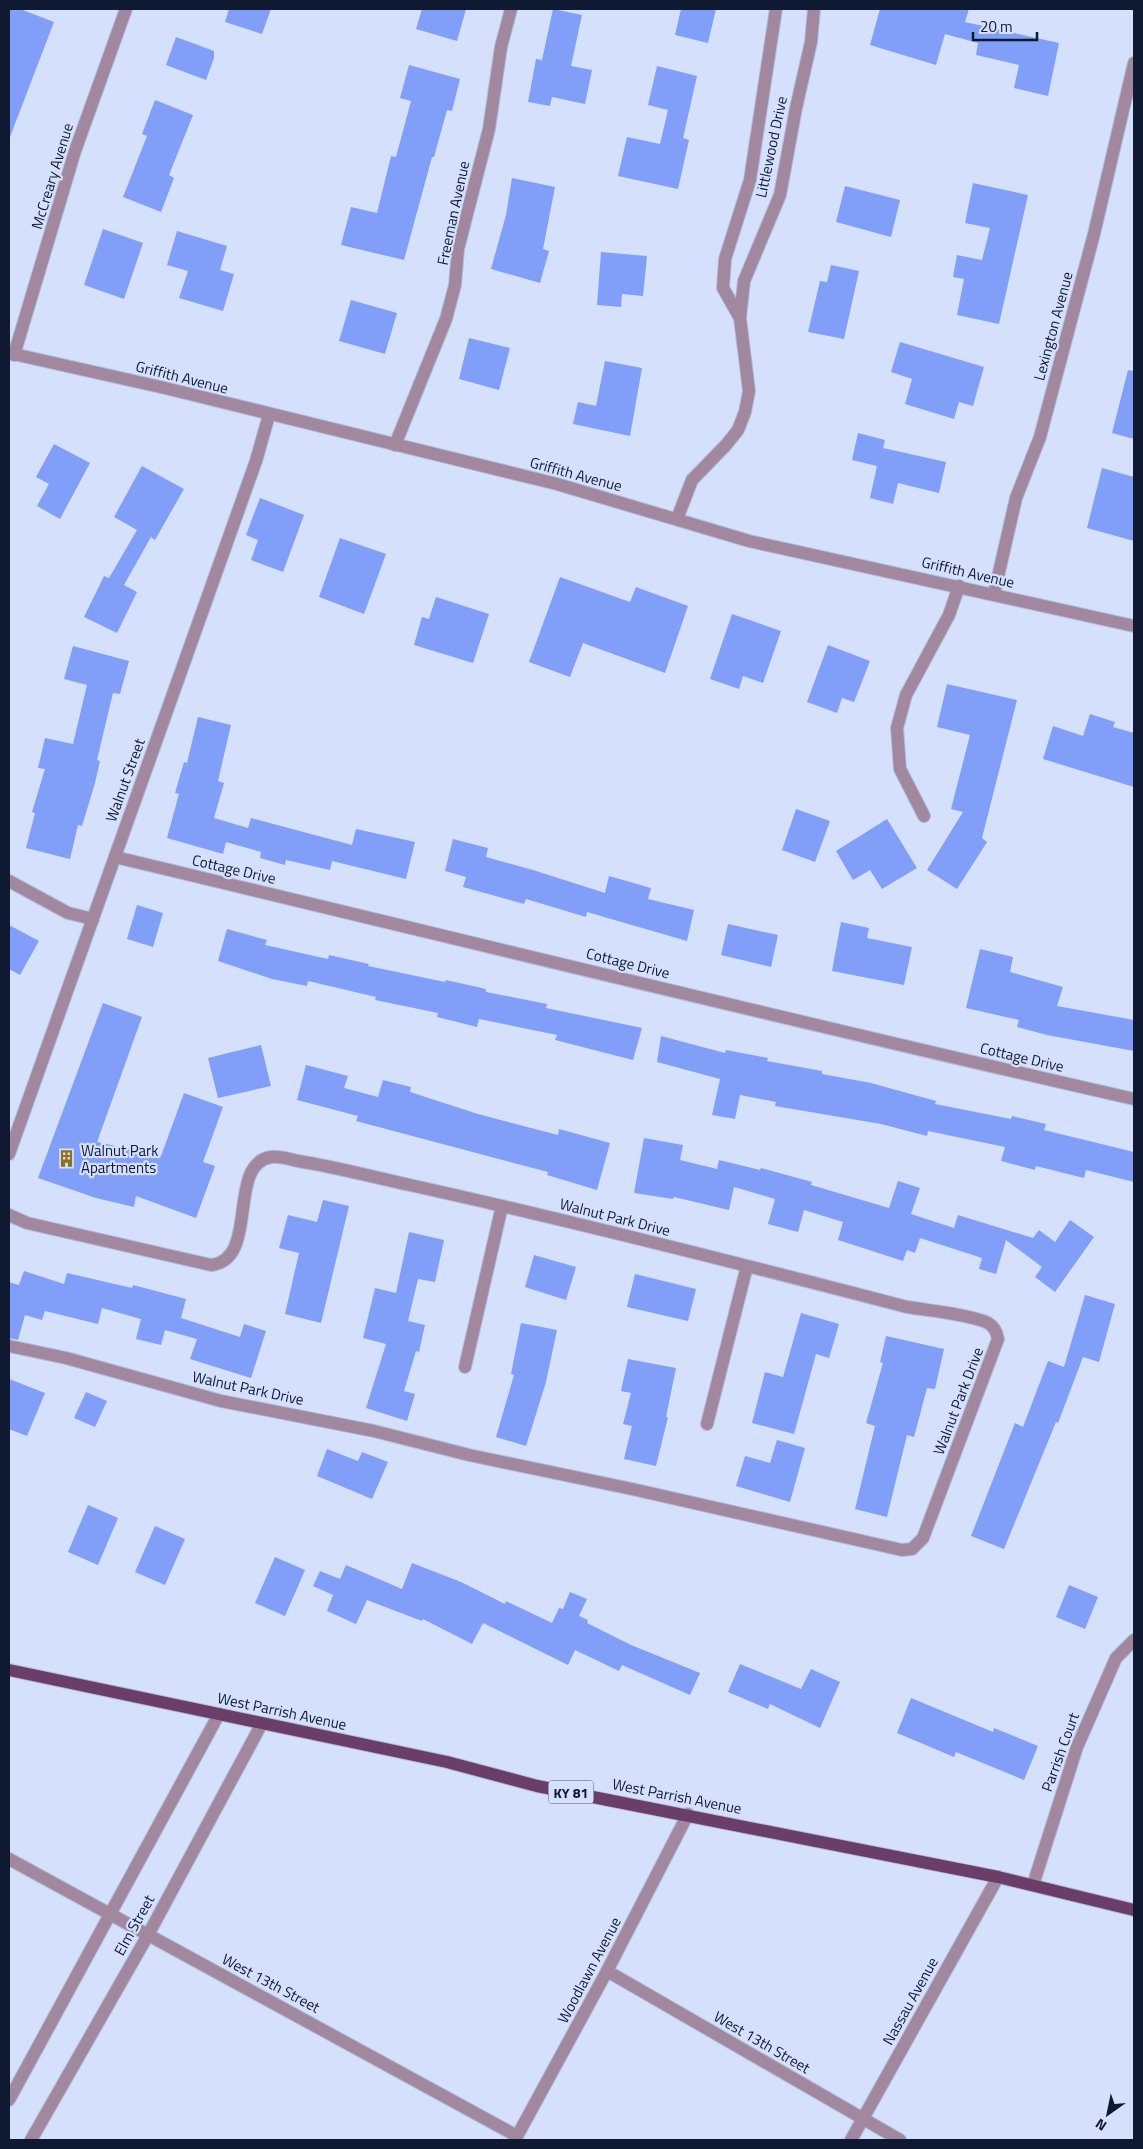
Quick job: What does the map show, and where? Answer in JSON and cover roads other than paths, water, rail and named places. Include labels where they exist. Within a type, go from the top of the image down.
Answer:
[{"type":"main road","name":"West Parrish Avenue","points":[[9,1670],[447,1762],[537,1786],[688,1814],[998,1877],[1134,1910]]},
{"type":"street","name":"McCreary Avenue","points":[[12,354],[75,151],[126,9]]},
{"type":"street","name":"Freeman Avenue","points":[[394,445],[446,319],[455,285],[458,249],[488,129],[501,46],[512,9]]},
{"type":"street","name":"Littlewood Drive","points":[[740,318],[722,288],[725,259],[750,180],[776,9]]},
{"type":"street","name":"Littlewood Drive","points":[[677,519],[692,480],[738,430],[745,412],[749,391],[740,318],[744,281],[780,195],[796,108],[812,42],[814,9]]},
{"type":"street","name":"Lexington Avenue","points":[[994,594],[1013,506],[1040,437],[1094,234],[1134,63]]},
{"type":"street","name":"Griffith Avenue","points":[[12,354],[165,388],[557,484],[749,541],[1134,626]]},
{"type":"street","name":"Walnut Street","points":[[9,1154],[256,461],[269,415]]},
{"type":"street","points":[[924,816],[900,769],[897,728],[906,695],[950,615],[959,586]]},
{"type":"street","name":"Cottage Drive","points":[[115,857],[643,983],[792,1021],[1134,1099]]},
{"type":"street","points":[[9,881],[68,913],[92,919]]},
{"type":"street","name":"Walnut Park Drive","points":[[9,1215],[26,1223],[211,1265],[220,1264],[228,1258],[234,1246],[240,1228],[248,1179],[254,1166],[262,1159],[273,1157],[308,1162],[502,1206],[907,1307],[989,1323],[996,1330],[998,1339],[923,1538],[912,1549],[902,1550],[641,1491],[469,1455],[374,1431],[221,1401],[66,1358],[9,1346]]},
{"type":"street","points":[[465,1367],[502,1206]]},
{"type":"street","points":[[707,1424],[747,1266]]},
{"type":"street","name":"Parrish Court","points":[[1033,1885],[1081,1738],[1116,1658],[1134,1640]]},
{"type":"street","name":"Elm Street","points":[[9,2100],[220,1714]]},
{"type":"street","name":"Elm Street","points":[[31,2140],[148,1935],[261,1724]]},
{"type":"street","name":"Woodlawn Avenue","points":[[516,2138],[607,1971],[688,1814]]},
{"type":"street","name":"West 13th Street","points":[[9,1859],[516,2138]]},
{"type":"street","name":"Nassau Avenue","points":[[851,2140],[998,1877]]},
{"type":"street","name":"West 13th Street","points":[[607,1971],[862,2120],[900,2140]]},
{"type":"place","name":"Walnut Park Apartments","points":[[67,1159]]}]
